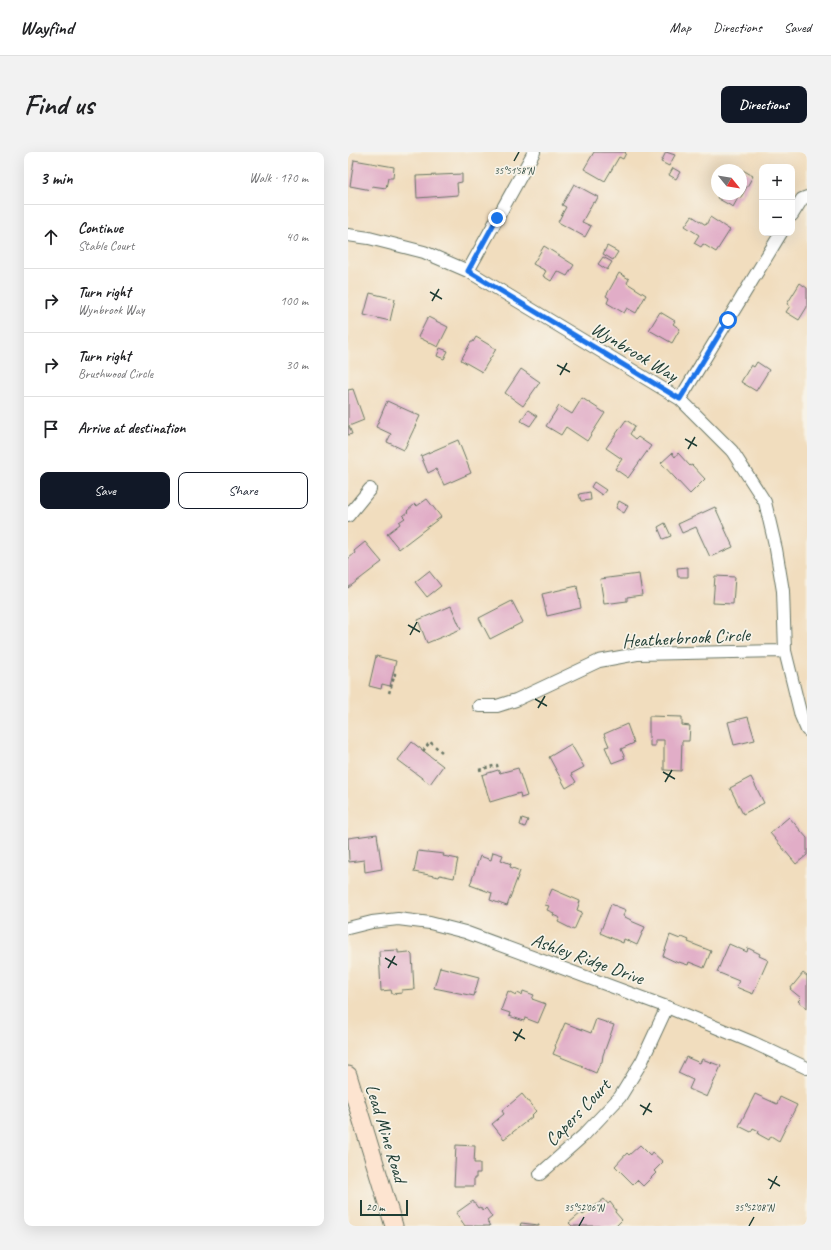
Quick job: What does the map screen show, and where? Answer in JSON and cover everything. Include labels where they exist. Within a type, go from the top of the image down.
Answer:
[{"type":"main road","name":"Lead Mine Road","points":[[348,1075],[394,1226]]},
{"type":"street","points":[[468,271],[534,152]]},
{"type":"street","points":[[795,210],[802,199],[807,197]]},
{"type":"street","name":"Wynbrook Way","points":[[348,236],[369,238],[424,252],[468,271],[680,399],[732,451],[764,502],[776,549],[783,591],[785,651],[801,716],[807,730]]},
{"type":"street","points":[[680,399],[779,236]]},
{"type":"street","points":[[348,516],[370,489]]},
{"type":"street","name":"Heatherbrook Circle","points":[[479,706],[497,706],[516,700],[599,661],[637,654],[785,651]]},
{"type":"street","name":"Ashley Ridge Drive","points":[[348,928],[372,922],[398,919],[430,923],[465,932],[667,1007],[754,1043],[807,1068]]},
{"type":"street","name":"Capers Court","points":[[540,1174],[584,1135],[620,1096],[642,1061],[667,1007]]},
{"type":"path","points":[[389,693],[395,674],[393,674]]},
{"type":"path","points":[[423,751],[430,742],[443,753]]},
{"type":"path","points":[[479,770],[496,765],[498,770]]},
{"type":"building","points":[[594,152],[626,153],[623,159],[619,157],[605,181],[584,169]]},
{"type":"building","points":[[666,152],[675,155],[669,166],[661,162]]},
{"type":"building","points":[[354,160],[394,167],[393,178],[388,178],[386,188],[372,186],[371,190],[350,186]]},
{"type":"building","points":[[673,168],[680,172],[676,179],[669,175]]},
{"type":"building","points":[[747,172],[753,176],[747,187]]},
{"type":"building","points":[[462,174],[462,182],[457,183],[458,195],[417,198],[416,176]]},
{"type":"building","points":[[574,184],[598,197],[595,203],[593,202],[582,222],[591,226],[585,237],[558,222],[566,207],[562,205]]},
{"type":"building","points":[[721,200],[737,200],[733,207]]},
{"type":"building","points":[[692,216],[706,225],[710,217],[730,230],[716,252],[703,244],[701,247],[694,243],[699,235],[685,226]]},
{"type":"building","points":[[544,246],[574,265],[567,276],[557,271],[551,281],[543,276],[546,271],[533,264]]},
{"type":"building","points":[[607,246],[618,252],[613,260],[603,254]]},
{"type":"building","points":[[603,257],[612,262],[607,270],[598,264]]},
{"type":"building","points":[[619,273],[629,279],[627,283],[646,295],[636,313],[627,308],[624,313],[607,303],[609,298],[606,296]]},
{"type":"building","points":[[800,283],[807,288],[807,307],[799,320],[786,312],[790,306],[787,304]]},
{"type":"building","points":[[370,293],[395,299],[390,321],[364,315]]},
{"type":"building","points":[[660,312],[675,321],[673,324],[680,329],[672,343],[649,330]]},
{"type":"building","points":[[428,317],[448,327],[438,347],[418,337]]},
{"type":"building","points":[[476,337],[496,349],[482,372],[461,360],[471,342],[473,342]]},
{"type":"building","points":[[440,348],[448,351],[444,359],[437,356]]},
{"type":"building","points":[[757,362],[769,370],[756,391],[741,382],[751,365],[754,367]]},
{"type":"building","points":[[521,369],[540,382],[523,406],[505,393]]},
{"type":"building","points":[[353,389],[364,420],[349,426],[352,434],[348,435],[348,390]]},
{"type":"building","points":[[582,398],[605,413],[587,441],[566,427],[561,435],[546,426],[559,406],[572,414]]},
{"type":"building","points":[[387,401],[420,416],[404,450],[387,442],[391,434],[376,427]]},
{"type":"building","points":[[528,410],[537,416],[530,426],[521,421]]},
{"type":"building","points":[[626,420],[635,426],[630,434],[636,439],[638,437],[651,446],[628,478],[615,469],[622,459],[606,448]]},
{"type":"building","points":[[458,440],[471,473],[444,485],[436,469],[428,473],[421,456]]},
{"type":"building","points":[[672,453],[675,457],[678,453],[705,479],[690,494],[661,463]]},
{"type":"building","points":[[594,482],[606,490],[602,495],[591,487]]},
{"type":"building","points":[[590,492],[591,500],[581,501],[579,494]]},
{"type":"building","points":[[427,499],[441,517],[399,549],[387,534],[400,524],[399,522],[405,518],[403,516],[415,504],[417,506]]},
{"type":"building","points":[[619,501],[628,506],[624,513],[616,508]]},
{"type":"building","points":[[715,507],[733,547],[710,557],[696,527],[682,533],[678,524]]},
{"type":"building","points":[[665,523],[671,536],[663,539],[658,527]]},
{"type":"building","points":[[365,542],[382,562],[348,588],[348,559],[355,553],[354,551]]},
{"type":"building","points":[[688,567],[688,577],[678,577],[677,568]]},
{"type":"building","points":[[429,571],[441,586],[427,597],[415,582]]},
{"type":"building","points":[[639,574],[642,595],[627,597],[627,601],[604,604],[600,579]]},
{"type":"building","points":[[715,576],[735,577],[733,604],[713,603]]},
{"type":"building","points":[[577,586],[581,608],[547,616],[542,594]]},
{"type":"building","points":[[512,601],[523,622],[490,639],[479,618]]},
{"type":"building","points":[[451,606],[461,629],[427,643],[418,620]]},
{"type":"building","points":[[376,656],[396,661],[390,686],[382,684],[381,689],[369,686]]},
{"type":"building","points":[[649,716],[682,717],[682,725],[690,726],[689,741],[682,741],[681,771],[664,770],[664,740],[655,740],[655,746],[650,746]]},
{"type":"building","points":[[748,717],[755,740],[734,745],[728,722]]},
{"type":"building","points":[[627,724],[634,743],[621,749],[625,758],[612,763],[605,747],[609,746],[604,734]]},
{"type":"building","points":[[412,742],[443,766],[430,784],[398,760]]},
{"type":"building","points":[[571,744],[584,767],[571,774],[576,782],[566,788],[549,757]]},
{"type":"building","points":[[518,768],[527,796],[521,798],[520,793],[490,802],[482,775],[498,770],[500,773]]},
{"type":"building","points":[[751,777],[764,803],[743,814],[730,788]]},
{"type":"building","points":[[789,817],[807,838],[807,855],[796,864],[770,833]]},
{"type":"building","points":[[522,818],[528,820],[525,827],[520,825]]},
{"type":"building","points":[[377,834],[382,869],[365,872],[364,860],[349,862],[348,838]]},
{"type":"building","points":[[418,851],[444,854],[443,856],[458,859],[454,878],[440,875],[439,877],[414,872]]},
{"type":"building","points":[[493,852],[503,855],[501,860],[511,864],[510,867],[520,871],[507,906],[490,900],[492,893],[470,885],[480,856],[491,860]]},
{"type":"building","points":[[552,889],[580,901],[577,910],[582,912],[574,930],[558,922],[560,918],[547,910],[549,906],[545,905]]},
{"type":"building","points":[[611,904],[626,910],[623,916],[645,927],[637,945],[624,939],[623,943],[600,933]]},
{"type":"building","points":[[670,935],[680,939],[682,937],[689,940],[688,942],[711,951],[704,968],[689,962],[688,965],[678,963],[663,956]]},
{"type":"building","points":[[729,944],[747,952],[748,948],[760,954],[759,956],[768,960],[753,994],[736,987],[739,981],[717,972]]},
{"type":"building","points":[[398,950],[398,953],[409,952],[412,955],[414,989],[402,990],[402,993],[392,994],[391,990],[381,991],[379,951]]},
{"type":"building","points":[[440,967],[479,977],[474,996],[434,988]]},
{"type":"building","points":[[803,973],[807,976],[807,1008],[798,1001],[801,998],[790,989]]},
{"type":"building","points":[[508,991],[516,995],[517,993],[522,995],[523,991],[534,995],[532,999],[546,1004],[538,1023],[525,1018],[524,1021],[509,1016],[510,1013],[501,1010]]},
{"type":"building","points":[[596,1019],[614,1025],[603,1055],[602,1062],[600,1063],[596,1073],[553,1054],[565,1023],[591,1033]]},
{"type":"building","points":[[686,1057],[700,1063],[702,1059],[721,1066],[707,1097],[689,1089],[693,1080],[678,1073]]},
{"type":"building","points":[[522,1094],[536,1111],[531,1116],[532,1117],[504,1139],[492,1124],[504,1114],[502,1111]]},
{"type":"building","points":[[755,1094],[777,1104],[780,1097],[797,1105],[779,1141],[771,1136],[769,1140],[758,1134],[759,1131],[753,1128],[751,1132],[739,1126]]},
{"type":"building","points":[[456,1145],[475,1146],[474,1163],[480,1163],[480,1173],[476,1173],[476,1178],[474,1178],[474,1186],[454,1186]]},
{"type":"building","points":[[640,1145],[650,1155],[652,1152],[663,1162],[654,1171],[656,1173],[643,1186],[637,1180],[633,1184],[615,1166],[627,1153],[629,1155]]},
{"type":"building","points":[[604,1199],[608,1204],[610,1202],[616,1210],[615,1212],[622,1220],[616,1226],[572,1226],[569,1223],[581,1213],[583,1215]]},
{"type":"building","points":[[473,1201],[478,1208],[480,1207],[483,1211],[486,1208],[492,1217],[487,1221],[490,1226],[465,1226],[456,1213]]},
{"type":"building","points":[[521,1223],[539,1225],[539,1226],[520,1226]]},
{"type":"route","points":[[497,218],[468,271],[680,399],[728,320]]}]
